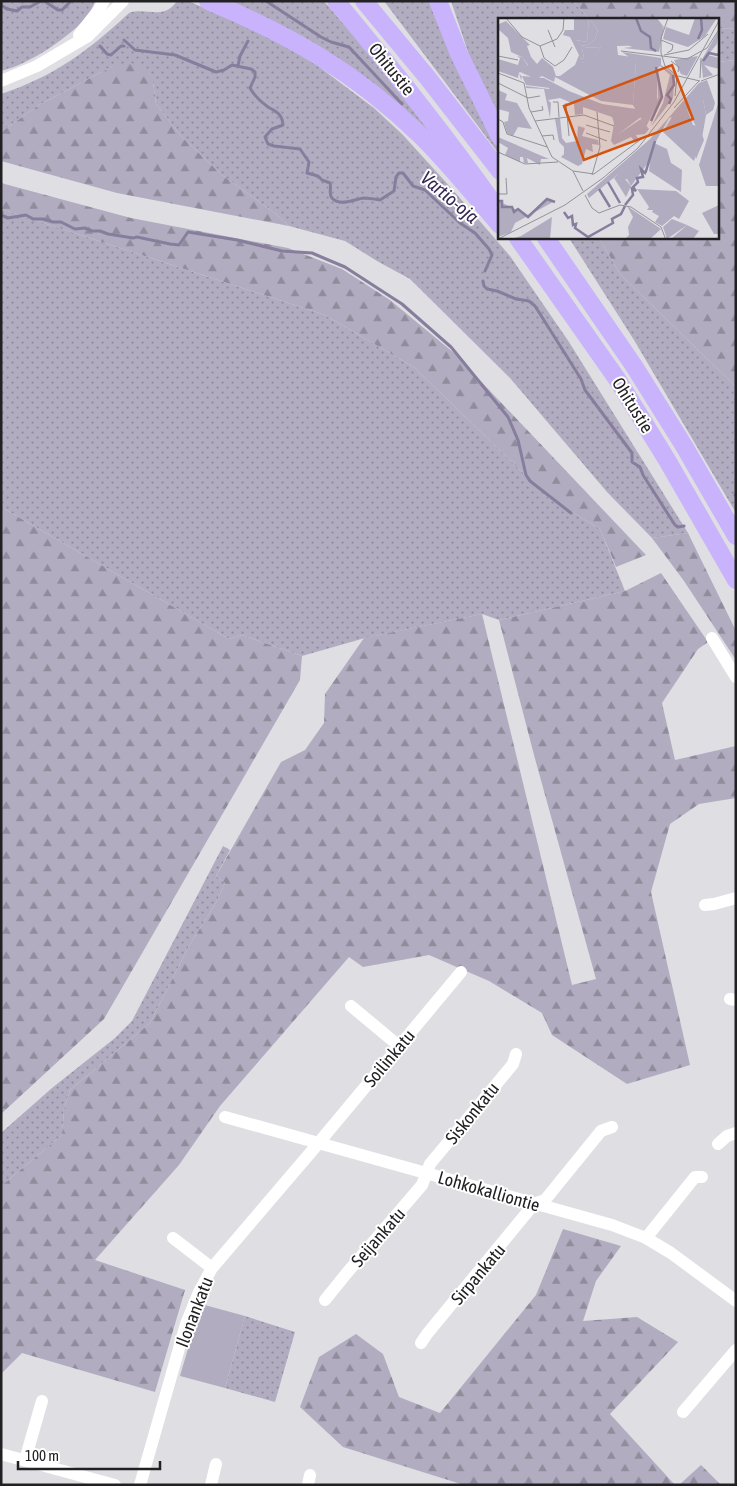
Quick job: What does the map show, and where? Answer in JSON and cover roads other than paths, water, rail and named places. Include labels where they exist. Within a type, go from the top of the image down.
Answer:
[{"type":"highway","points":[[208,1],[264,25],[308,48],[391,108],[442,157],[498,223]]},
{"type":"highway","name":"Ohitustie","points":[[336,1],[451,143],[498,209]]},
{"type":"highway","name":"Ohitustie","points":[[364,1],[427,77],[498,168]]},
{"type":"highway","points":[[438,1],[459,54],[498,133]]},
{"type":"highway","points":[[511,239],[555,289]]},
{"type":"highway","name":"Ohitustie","points":[[519,239],[616,379],[667,460],[736,580]]},
{"type":"highway","name":"Ohitustie","points":[[547,239],[634,366],[684,446],[736,536]]},
{"type":"highway","points":[[555,239],[577,282]]},
{"type":"street","points":[[71,45],[104,1]]},
{"type":"street","points":[[1,81],[37,66],[88,36],[123,1]]},
{"type":"street","points":[[712,638],[736,677]]},
{"type":"street","points":[[705,904],[714,904],[736,898]]},
{"type":"street","name":"Soilinkatu","points":[[317,1144],[461,972]]},
{"type":"street","points":[[351,1006],[399,1046]]},
{"type":"street","name":"Siskonkatu","points":[[427,1172],[430,1164],[513,1064],[516,1054]]},
{"type":"street","name":"Lohkokalliontie","points":[[225,1117],[612,1225],[646,1238],[671,1253],[736,1301]]},
{"type":"street","name":"Sirpankatu","points":[[421,1343],[426,1334],[534,1204],[545,1200],[601,1131],[612,1127]]},
{"type":"street","points":[[718,1144],[727,1136],[736,1133]]},
{"type":"street","name":"Ilonankatu","points":[[140,1485],[186,1324],[199,1292],[212,1268],[317,1144]]},
{"type":"street","name":"Seijankatu","points":[[325,1300],[422,1185],[427,1172]]},
{"type":"street","points":[[646,1238],[695,1177],[702,1177]]},
{"type":"street","points":[[173,1238],[212,1268]]},
{"type":"street","points":[[683,1412],[736,1350]]},
{"type":"street","points":[[25,1460],[42,1400]]},
{"type":"street","points":[[1,1454],[115,1485]]},
{"type":"street","points":[[211,1485],[216,1464]]},
{"type":"waterway","points":[[1,5],[7,9],[17,11],[22,7],[30,7],[41,1]]},
{"type":"waterway","points":[[44,1],[58,10],[62,10],[71,1]]},
{"type":"waterway","points":[[266,1],[321,37],[349,47],[402,104]]},
{"type":"waterway","name":"Vartio-oja","points":[[124,40],[135,50],[175,55],[216,72],[232,65],[251,69],[255,72],[255,77],[250,88],[263,103],[278,113],[283,125],[272,129],[265,137],[268,144],[300,149],[309,162],[307,173],[318,176],[330,183],[331,196],[335,201],[339,202],[364,198],[380,200],[394,191],[396,177],[399,173],[403,173],[413,186],[425,190],[460,223],[475,233],[489,249],[492,255],[485,271]]},
{"type":"waterway","points":[[238,66],[240,56],[248,41]]},
{"type":"waterway","points":[[100,46],[107,54],[111,55],[121,46],[124,46]]},
{"type":"waterway","points":[[1,215],[8,218],[26,215],[33,219],[61,222],[75,229],[85,228],[108,234],[179,245],[188,232],[237,240],[282,251],[312,253],[345,267],[402,304],[451,347],[508,417],[518,440],[526,475],[530,481],[571,513]]},
{"type":"waterway","name":"Vartio-oja","points":[[483,281],[487,289],[516,299],[529,301],[535,306],[581,379],[585,390],[632,453],[632,462],[640,467],[643,475],[675,525],[678,527],[684,526]]}]
